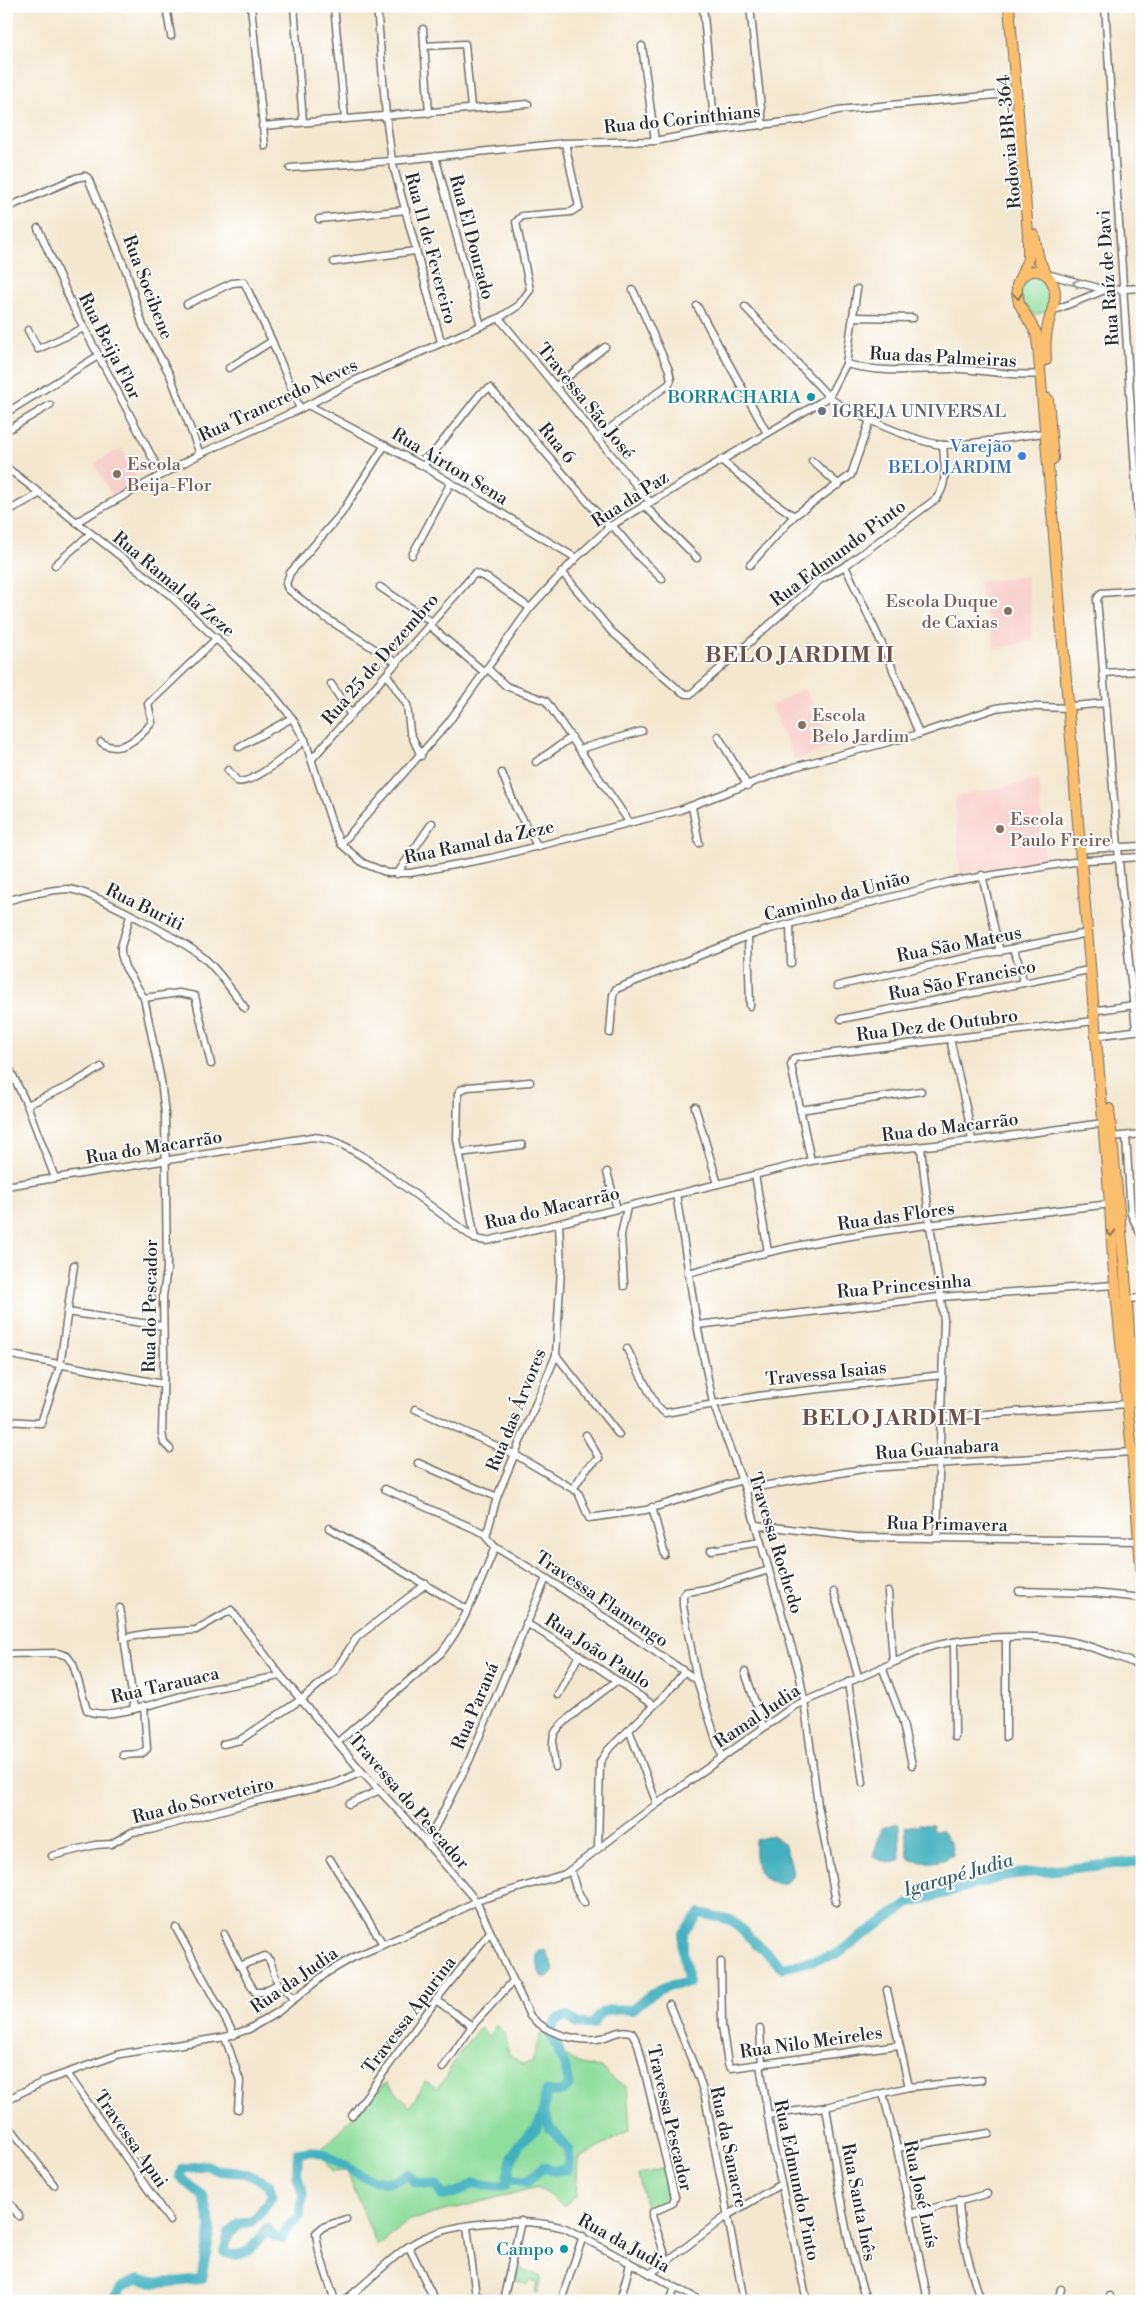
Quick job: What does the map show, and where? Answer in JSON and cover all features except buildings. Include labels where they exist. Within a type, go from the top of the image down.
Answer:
[{"type":"highway","points":[[1009,6],[1029,250],[1028,259],[1016,293],[1019,303],[1027,314],[1036,333],[1044,433],[1086,849],[1084,860],[1089,970],[1110,1204],[1115,1285],[1125,1337],[1137,1377],[1142,1491]]},
{"type":"highway","name":"Rodovia BR-364","points":[[1014,6],[1032,227],[1039,260],[1046,274]]},
{"type":"highway","points":[[1022,276],[1032,270],[1046,274],[1054,288],[1055,300],[1045,337],[1045,349],[1084,860],[1127,1299],[1125,1337],[1128,1404],[1142,1579]]},
{"type":"highway","points":[[1027,314],[1038,318],[1052,311]]},
{"type":"highway","points":[[1113,1262],[1119,1258],[1124,1262]]},
{"type":"street","points":[[166,6],[171,36]]},
{"type":"street","points":[[251,6],[265,146]]},
{"type":"street","points":[[294,6],[303,122]]},
{"type":"street","points":[[334,6],[345,119]]},
{"type":"street","name":"Rua 11 de Fevereiro","points":[[377,6],[386,116],[392,161],[441,342]]},
{"type":"street","points":[[702,6],[715,131]]},
{"type":"street","points":[[750,6],[763,126]]},
{"type":"street","name":"Rua Raíz de Davi","points":[[1105,6],[1140,549]]},
{"type":"street","points":[[423,29],[429,113]]},
{"type":"street","points":[[424,46],[465,44],[471,108]]},
{"type":"street","points":[[642,46],[655,141]]},
{"type":"street","name":"Rua do Corinthians","points":[[290,168],[392,161],[565,143],[655,141],[802,120],[838,110],[1017,93]]},
{"type":"street","points":[[262,126],[528,104]]},
{"type":"street","points":[[499,318],[518,306],[526,298],[530,290],[515,225],[518,219],[522,216],[571,212],[578,208],[565,143]]},
{"type":"street","name":"Rua El Dourado","points":[[435,156],[481,326]]},
{"type":"street","name":"Rua Socibene","points":[[6,208],[82,176],[87,176],[93,185],[127,273],[143,326],[174,383],[200,454]]},
{"type":"street","points":[[318,219],[406,210]]},
{"type":"street","name":"Rua Beija Flor","points":[[38,228],[84,328],[161,474]]},
{"type":"street","points":[[334,262],[415,251]]},
{"type":"street","points":[[1046,274],[1106,290]]},
{"type":"street","points":[[187,304],[232,283],[244,282],[272,341],[300,409]]},
{"type":"street","points":[[1052,311],[1106,290],[1142,288]]},
{"type":"street","points":[[597,438],[669,384],[672,379],[633,290]]},
{"type":"street","points":[[829,397],[846,364],[857,290]]},
{"type":"street","points":[[697,306],[767,433]]},
{"type":"street","points":[[745,307],[829,397],[841,406],[870,420],[943,445],[1044,433]]},
{"type":"street","points":[[853,317],[913,318]]},
{"type":"street","name":"Rua Trancredo Neves","points":[[76,522],[200,454],[300,409],[354,381],[499,318]]},
{"type":"street","name":"Travessa São José","points":[[499,318],[597,438],[647,504],[697,558]]},
{"type":"street","points":[[28,330],[38,349],[84,328]]},
{"type":"street","points":[[229,368],[272,341]]},
{"type":"street","points":[[555,387],[605,347]]},
{"type":"street","points":[[6,413],[98,356]]},
{"type":"street","name":"Rua das Palmeiras","points":[[846,364],[890,372],[958,369],[1018,376],[1040,374]]},
{"type":"street","name":"Rua 6","points":[[423,466],[480,394],[488,387],[494,391],[611,526]]},
{"type":"street","name":"Rua da Paz","points":[[341,844],[448,724],[530,608],[576,558],[611,526],[829,397]]},
{"type":"street","name":"Rua Airton Sena","points":[[308,405],[423,466],[450,484],[576,558]]},
{"type":"street","points":[[6,431],[50,406]]},
{"type":"street","points":[[750,565],[794,516],[851,475],[855,469],[870,420]]},
{"type":"street","points":[[385,445],[342,514],[290,573],[286,586],[322,614],[397,663]]},
{"type":"street","name":"Rua Edmundo Pinto","points":[[562,572],[597,616],[623,642],[680,691],[688,695],[695,691],[820,580],[845,566],[928,505],[940,494],[944,482],[943,445]]},
{"type":"street","points":[[721,460],[765,496],[794,516]]},
{"type":"street","points":[[812,461],[839,485]]},
{"type":"street","name":"Rua Ramal da Zeze","points":[[6,466],[39,494],[170,595],[268,688],[292,718],[305,740],[334,830],[341,844],[364,863],[384,872],[397,874],[456,866],[692,807],[821,759],[919,734],[1003,707],[1072,707],[1105,704]]},
{"type":"street","points":[[412,555],[450,484]]},
{"type":"street","points":[[6,512],[39,494]]},
{"type":"street","points":[[611,526],[662,579]]},
{"type":"street","points":[[55,565],[90,534]]},
{"type":"street","points":[[845,566],[887,655],[919,734]]},
{"type":"street","name":"Rua 25 de Dezembro","points":[[312,759],[476,572],[530,608]]},
{"type":"street","points":[[380,587],[431,624],[506,686],[546,701],[630,823]]},
{"type":"street","points":[[1101,1035],[1139,1030],[1134,1005],[1119,858],[1105,704],[1098,596],[1101,593],[1142,590]]},
{"type":"street","points":[[101,742],[108,747],[115,748],[132,741],[152,722],[148,704],[217,638]]},
{"type":"street","points":[[1103,673],[1142,671]]},
{"type":"street","points":[[387,675],[407,706],[410,732],[421,756]]},
{"type":"street","points":[[331,684],[351,715]]},
{"type":"street","points":[[239,747],[292,718]]},
{"type":"street","points":[[580,749],[642,731]]},
{"type":"street","points":[[718,736],[748,786]]},
{"type":"street","points":[[536,762],[572,737]]},
{"type":"street","points":[[228,770],[237,781],[243,782],[274,765],[305,740]]},
{"type":"street","points":[[502,774],[515,806],[538,847]]},
{"type":"street","points":[[692,807],[699,843]]},
{"type":"street","points":[[397,874],[432,823]]},
{"type":"street","points":[[1086,849],[1142,846]]},
{"type":"street","name":"Caminho da União","points":[[610,1033],[613,995],[617,988],[748,936],[917,890],[982,875],[1084,860],[1142,857]]},
{"type":"street","points":[[982,875],[1000,952]]},
{"type":"street","name":"Rua Buriti","points":[[6,901],[66,889],[74,890],[183,942],[203,957],[224,979],[245,1008]]},
{"type":"street","points":[[130,916],[121,947],[125,967],[144,998],[179,993],[194,995],[211,1064]]},
{"type":"street","points":[[790,924],[791,963]]},
{"type":"street","name":"Rua São Mateus","points":[[837,986],[919,967],[1087,933]]},
{"type":"street","points":[[748,936],[750,1006]]},
{"type":"street","points":[[1013,949],[1020,966],[1023,984]]},
{"type":"street","name":"Rua São Francisco","points":[[840,1019],[1089,970]]},
{"type":"street","name":"Rua do Pescador","points":[[144,998],[164,1097],[167,1268],[163,1296],[162,1433],[164,1443],[170,1449]]},
{"type":"street","points":[[1098,1010],[1134,1005]]},
{"type":"street","name":"Rua Dez de Outubro","points":[[800,1110],[792,1060],[802,1056],[1094,1021]]},
{"type":"street","points":[[950,1039],[972,1141]]},
{"type":"street","points":[[6,1061],[27,1105],[56,1178]]},
{"type":"street","points":[[27,1105],[69,1086],[101,1066]]},
{"type":"street","points":[[475,1239],[456,1128],[459,1090],[468,1087],[530,1082]]},
{"type":"street","points":[[811,1161],[800,1110],[921,1091]]},
{"type":"street","points":[[695,1107],[718,1184]]},
{"type":"street","name":"Rua do Macarrão","points":[[6,1186],[312,1137],[326,1138],[352,1150],[370,1162],[475,1239],[487,1241],[811,1161],[861,1153],[921,1148],[1103,1122]]},
{"type":"street","points":[[1111,1137],[1142,1134]]},
{"type":"street","points":[[1126,1136],[1130,1214],[1142,1237]]},
{"type":"street","points":[[459,1153],[522,1145]]},
{"type":"street","points":[[921,1148],[944,1320],[937,1537]]},
{"type":"street","points":[[607,1172],[617,1209]]},
{"type":"street","points":[[755,1174],[768,1252]]},
{"type":"street","name":"Travessa Rochedo","points":[[676,1194],[688,1274],[713,1404],[745,1489],[799,1672],[818,1805],[836,1902]]},
{"type":"street","name":"Rua das Flores","points":[[688,1274],[768,1252],[838,1239],[930,1225],[1110,1204]]},
{"type":"street","points":[[624,1286],[621,1235],[627,1207]]},
{"type":"street","name":"Rua das Árvores","points":[[486,1534],[497,1497],[514,1454],[537,1406],[556,1354],[561,1268],[559,1224]]},
{"type":"street","points":[[6,1421],[41,1423],[60,1366],[66,1312],[74,1266]]},
{"type":"street","name":"Rua Princesinha","points":[[697,1325],[940,1297],[1115,1285]]},
{"type":"street","points":[[1127,1299],[1142,1298]]},
{"type":"street","points":[[66,1312],[163,1326]]},
{"type":"street","name":"Travessa Isaias","points":[[627,1349],[662,1412],[758,1396],[942,1375]]},
{"type":"street","points":[[6,1354],[60,1366],[163,1384]]},
{"type":"street","points":[[556,1354],[618,1434]]},
{"type":"street","points":[[942,1418],[1128,1404]]},
{"type":"street","points":[[415,1409],[514,1454],[573,1489],[581,1495],[589,1518],[627,1514],[742,1480]]},
{"type":"street","points":[[573,1489],[586,1469],[599,1460],[599,1455],[586,1435]]},
{"type":"street","name":"Rua Guanabara","points":[[745,1489],[870,1468],[1132,1452]]},
{"type":"street","points":[[418,1463],[497,1497]]},
{"type":"street","points":[[338,1742],[435,1660],[454,1636],[468,1610],[493,1545],[486,1534],[385,1489]]},
{"type":"street","points":[[652,1507],[665,1555]]},
{"type":"street","name":"Rua Primavera","points":[[756,1525],[857,1537],[1139,1541]]},
{"type":"street","points":[[329,1528],[468,1610]]},
{"type":"street","points":[[711,1550],[761,1542]]},
{"type":"street","name":"Travessa Flamengo","points":[[493,1545],[546,1578],[697,1680]]},
{"type":"street","name":"Travessa Flamengo","points":[[722,1758],[697,1680],[682,1606],[683,1596],[686,1592],[706,1589],[769,1570]]},
{"type":"street","name":"Rua Paraná","points":[[427,1842],[469,1760],[546,1578]]},
{"type":"street","points":[[223,1744],[240,1740],[302,1699],[335,1671],[357,1637],[426,1584]]},
{"type":"street","points":[[834,1592],[858,1676]]},
{"type":"street","points":[[888,1592],[893,1662]]},
{"type":"street","points":[[1019,1592],[1094,1593],[1142,1598]]},
{"type":"street","points":[[120,1608],[134,1709]]},
{"type":"street","name":"Travessa do Pescador","points":[[124,1638],[150,1633],[196,1630],[231,1610],[281,1676],[378,1791],[427,1842],[476,1901],[530,2016],[542,2025]]},
{"type":"street","name":"Rua João Paulo","points":[[526,1623],[579,1655],[653,1706]]},
{"type":"street","points":[[1006,1638],[1006,1737]]},
{"type":"street","name":"Ramal Judia","points":[[476,1901],[545,1881],[571,1871],[598,1848],[763,1726],[804,1700],[927,1648],[954,1642],[1006,1638],[1039,1638],[1072,1642],[1142,1666]]},
{"type":"street","points":[[954,1642],[955,1737]]},
{"type":"street","name":"Rua Tarauaca","points":[[6,1654],[63,1654],[73,1664],[87,1710],[103,1714],[134,1709],[194,1693],[281,1676]]},
{"type":"street","points":[[558,1695],[579,1655]]},
{"type":"street","points":[[882,1667],[902,1719],[912,1765]]},
{"type":"street","points":[[598,1848],[600,1762],[608,1750],[668,1692],[684,1672]]},
{"type":"street","points":[[745,1672],[763,1726]]},
{"type":"street","points":[[554,1767],[553,1736],[559,1725],[602,1694],[616,1681]]},
{"type":"street","points":[[848,1682],[863,1783]]},
{"type":"street","points":[[123,1754],[141,1754],[147,1750],[144,1706]]},
{"type":"street","points":[[629,1730],[657,1804]]},
{"type":"street","name":"Rua do Sorveteiro","points":[[52,1856],[95,1845],[111,1844],[132,1832],[150,1830],[244,1804],[334,1784],[362,1772]]},
{"type":"street","points":[[349,1804],[378,1791]]},
{"type":"street","points":[[330,1859],[383,1944]]},
{"type":"street","points":[[571,1871],[576,1888],[584,1903]]},
{"type":"street","name":"Rua da Judia","points":[[6,2100],[67,2073],[120,2054],[225,2037],[249,2029],[297,1997],[328,1972],[383,1944],[445,1918],[476,1901]]},
{"type":"street","points":[[176,1928],[234,2035]]},
{"type":"street","name":"Travessa Apurina","points":[[352,2116],[436,2000],[490,1932]]},
{"type":"street","points":[[224,1934],[255,1992],[262,1992],[278,1984]]},
{"type":"street","points":[[240,1966],[265,1956],[270,1961],[278,1984],[291,1996],[297,1997]]},
{"type":"street","name":"Rua Nilo Meireles","points":[[721,1962],[722,2026],[729,2066],[734,2068],[761,2065],[898,2046]]},
{"type":"street","points":[[443,2068],[472,2026],[513,1981]]},
{"type":"street","points":[[887,1990],[898,2046],[909,2087]]},
{"type":"street","points":[[436,2000],[472,2026]]},
{"type":"street","name":"Rua da Sanacre","points":[[669,2004],[699,2078],[704,2097],[744,2301]]},
{"type":"street","name":"Travessa Pescador","points":[[542,2025],[560,2034],[585,2039],[601,2038],[624,2031],[630,2031],[634,2035],[638,2044],[675,2197],[674,2203],[652,2214],[667,2261]]},
{"type":"street","name":"Rua Edmundo Pinto","points":[[760,2029],[761,2065],[767,2115],[807,2301]]},
{"type":"street","points":[[225,2037],[240,2081],[238,2109]]},
{"type":"street","name":"Travessa Apui","points":[[67,2073],[170,2222]]},
{"type":"street","points":[[767,2115],[826,2107],[909,2087],[981,2080]]},
{"type":"street","name":"Rua José Luís","points":[[883,2093],[897,2148],[928,2301]]},
{"type":"street","name":"Rua Santa Inês","points":[[826,2107],[848,2235],[857,2273],[867,2301]]},
{"type":"street","points":[[6,2122],[54,2185]]},
{"type":"street","points":[[897,2148],[990,2134]]},
{"type":"street","points":[[650,2274],[728,2215],[781,2184]]},
{"type":"street","points":[[910,2214],[987,2194]]},
{"type":"street","points":[[6,2198],[19,2216]]},
{"type":"street","points":[[959,2200],[971,2276],[981,2301]]},
{"type":"street","points":[[336,2301],[319,2252],[316,2233],[322,2227],[346,2219]]},
{"type":"street","points":[[503,2301],[521,2221]]},
{"type":"street","name":"Rua da Judia","points":[[344,2301],[409,2247],[439,2231],[521,2221],[548,2223],[583,2236],[630,2264],[701,2301]]},
{"type":"street","points":[[467,2227],[476,2296]]},
{"type":"street","points":[[561,2301],[583,2236]]},
{"type":"street","points":[[409,2247],[435,2301]]},
{"type":"street","points":[[620,2301],[630,2264]]},
{"type":"street","points":[[670,2301],[675,2288]]},
{"type":"street","points":[[1058,2301],[1061,2289]]},
{"type":"street","points":[[458,2301],[476,2296],[498,2301]]},
{"type":"shaded area","name":"Escola Beija-Flor","points":[[122,448],[140,485],[113,498],[94,463]]},
{"type":"shaded area","name":"Escola Duque de Caxias","points":[[1027,576],[1033,640],[995,649],[978,582]]},
{"type":"shaded area","name":"Escola Belo Jardim","points":[[804,688],[834,744],[795,761],[771,706]]},
{"type":"shaded area","name":"Escola Paulo Freire","points":[[1039,779],[1045,861],[960,874],[955,797]]},
{"type":"green space","points":[[1042,275],[1051,286],[1049,310],[1036,315],[1025,309],[1022,288],[1029,276]]},
{"type":"green space","points":[[496,2024],[504,2033],[509,2054],[522,2064],[532,2063],[540,2034],[562,2040],[560,2053],[584,2066],[603,2068],[610,2077],[627,2087],[630,2130],[578,2159],[576,2196],[564,2207],[538,2187],[410,2220],[377,2246],[347,2171],[332,2172],[319,2152],[386,2082],[410,2107],[425,2082],[438,2089],[464,2046],[480,2028],[488,2037]]},
{"type":"green space","points":[[665,2168],[673,2201],[646,2208],[638,2175]]},
{"type":"green space","points":[[517,2266],[541,2277],[537,2293],[535,2292],[537,2283],[530,2280],[527,2285],[515,2280]]},
{"type":"water","points":[[897,1823],[899,1825],[900,1861],[886,1862],[879,1860],[873,1856],[882,1828]]},
{"type":"water","points":[[920,1824],[932,1825],[933,1831],[942,1831],[951,1844],[953,1855],[944,1860],[928,1862],[912,1860],[908,1857],[905,1827]]},
{"type":"water","points":[[773,1835],[785,1847],[791,1864],[793,1876],[785,1883],[768,1880],[762,1876],[756,1865],[755,1840]]},
{"type":"water","points":[[545,1950],[554,1971],[547,1977],[542,1977],[539,1972],[536,1954]]},
{"type":"waterway","name":"Igarapé Judia","points":[[112,2301],[122,2287],[139,2279],[162,2283],[201,2279],[211,2229],[203,2196],[180,2176],[182,2169],[206,2165],[219,2171],[244,2173],[269,2184],[272,2196],[260,2213],[251,2222],[238,2224],[229,2233],[224,2252],[238,2255],[255,2245],[267,2228],[273,2235],[282,2239],[288,2226],[300,2216],[303,2194],[297,2175],[298,2153],[317,2152],[373,2180],[384,2182],[396,2180],[408,2174],[415,2182],[436,2185],[443,2196],[461,2191],[474,2183],[493,2186],[506,2185],[511,2161],[519,2144],[537,2128],[543,2114],[546,2092],[563,2091],[569,2084],[564,2064],[550,2034],[556,2020],[567,2016],[577,2024],[594,2024],[604,2011],[615,2009],[632,2010],[664,1987],[689,1983],[683,1952],[683,1933],[700,1913],[731,1920],[783,1968],[835,1955],[908,1904],[1008,1875],[1142,1861]]},
{"type":"waterway","points":[[507,2177],[527,2182],[543,2167],[553,2171],[568,2169],[569,2149],[550,2128],[543,2113]]},
{"type":"place","name":"BORRACHARIA","points":[[811,397]]},
{"type":"place","name":"IGREJA UNIVERSAL","points":[[822,411]]},
{"type":"place","name":"Varejão BELO JARDIM","points":[[1022,456]]},
{"type":"place","name":"Escola Beija-Flor","points":[[117,474]]},
{"type":"place","name":"Escola Duque de Caxias","points":[[1008,611]]},
{"type":"place","name":"Escola Belo Jardim","points":[[802,725]]},
{"type":"place","name":"Escola Paulo Freire","points":[[1000,829]]},
{"type":"place","name":"Campo","points":[[564,2249]]},
{"type":"district","name":"BELO JARDIM II","points":[[800,654]]},
{"type":"district","name":"BELO JARDIM I","points":[[892,1417]]}]
